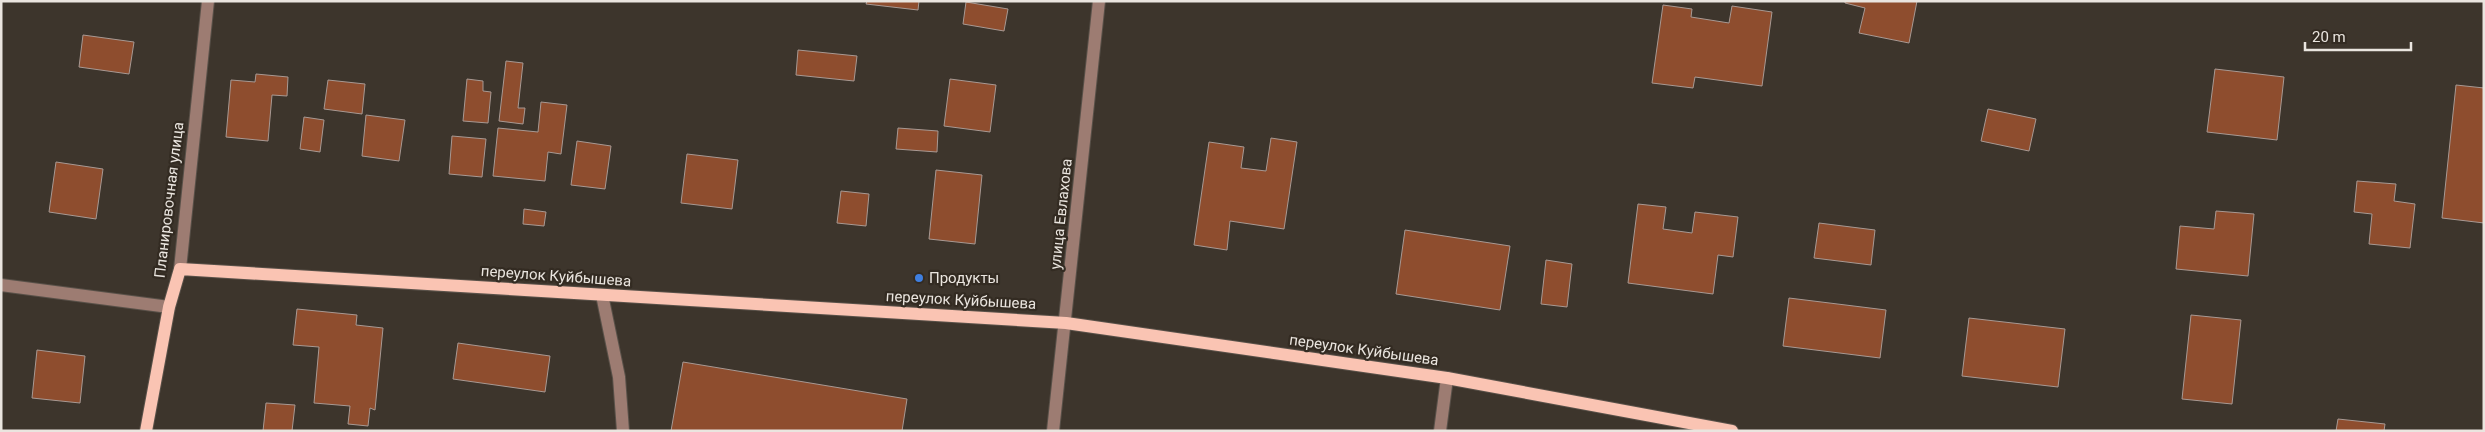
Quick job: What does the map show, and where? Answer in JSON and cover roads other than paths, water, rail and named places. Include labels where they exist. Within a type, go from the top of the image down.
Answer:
[{"type":"main road","name":"переулок Куйбышева","points":[[180,269],[1066,323],[1447,378],[1732,431]]},
{"type":"main road","name":"Планировочная улица","points":[[146,431],[169,307],[180,269]]},
{"type":"street","name":"Планировочная улица","points":[[180,269],[208,1]]},
{"type":"street","name":"улица Евлахова","points":[[1053,431],[1100,1]]},
{"type":"street","points":[[1,285],[169,307]]},
{"type":"street","points":[[602,295],[619,377],[623,431]]},
{"type":"street","points":[[1440,431],[1447,378]]},
{"type":"place","name":"Продукты","points":[[919,278]]}]
